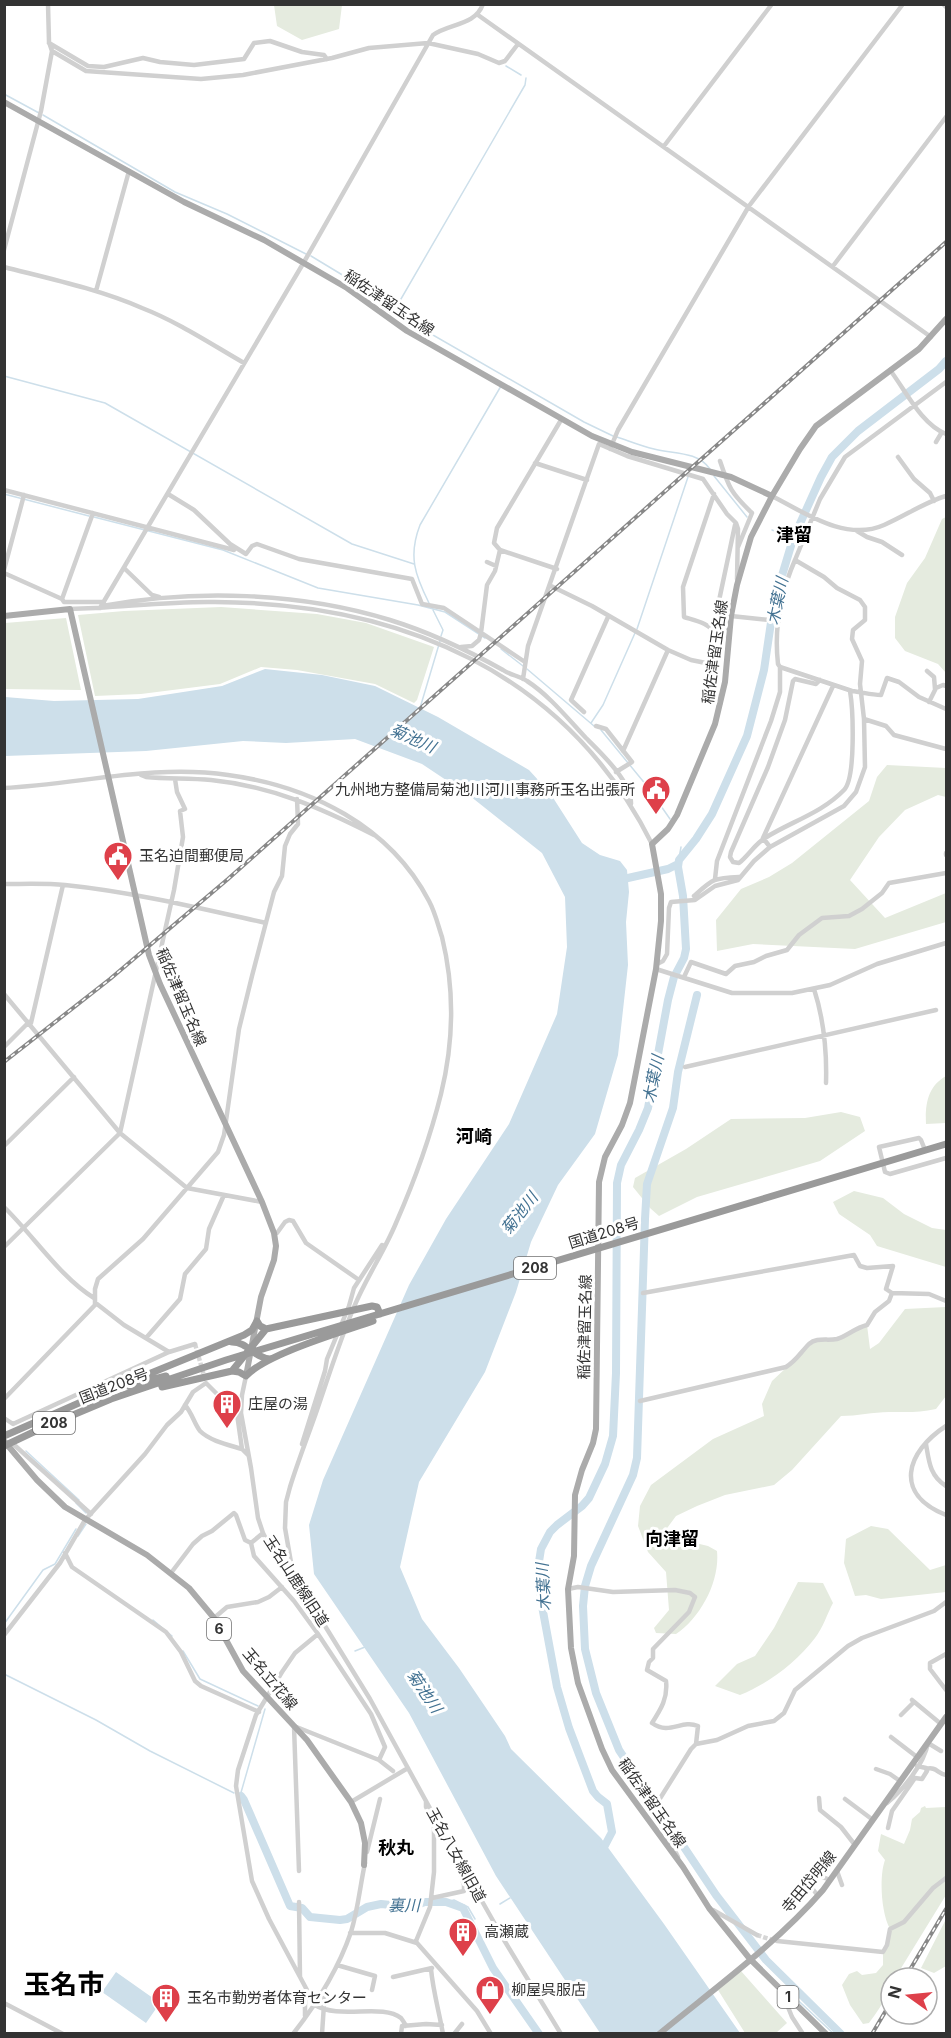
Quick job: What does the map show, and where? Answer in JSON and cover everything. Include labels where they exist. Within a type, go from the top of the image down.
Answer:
[{"type":"highway","name":"国道208号","points":[[7,1444],[111,1399],[226,1360],[946,1144]]},
{"type":"highway","points":[[85,1400],[244,1335],[257,1321],[260,1326],[269,1329],[372,1306],[377,1307],[380,1314]]},
{"type":"highway","points":[[97,1406],[167,1385],[232,1371],[246,1376],[253,1368],[272,1359],[393,1314],[405,1307]]},
{"type":"highway","points":[[232,1371],[269,1329]]},
{"type":"highway","points":[[226,1342],[237,1342],[260,1357],[272,1359]]},
{"type":"highway","name":"国道208号","points":[[4,1436],[85,1400],[136,1384],[201,1369]]},
{"type":"main road","name":"稲佐津留玉名線","points":[[4,102],[40,116],[184,202],[306,258],[407,331],[561,420],[632,452],[731,477],[774,497]]},
{"type":"main road","name":"稲佐津留玉名線","points":[[750,1959],[709,1908],[683,1867],[612,1770],[578,1683],[571,1648],[568,1589],[574,1556],[574,1506],[577,1484],[590,1452],[596,1429],[601,1169],[627,1114],[656,967],[661,921],[661,894],[652,844],[668,829],[682,805],[715,724],[725,682],[737,585],[751,537],[800,449],[816,426],[893,373],[931,337],[946,319]]},
{"type":"main road","name":"稲佐津留玉名線","points":[[70,609],[149,956],[262,1202],[274,1233],[276,1246],[274,1260],[261,1297],[246,1376]]},
{"type":"main road","points":[[4,616],[70,609]]},
{"type":"main road","name":"玉名立花線","points":[[7,1444],[45,1489],[65,1506],[88,1517],[147,1555],[189,1588],[213,1618],[235,1658],[307,1740],[351,1802],[361,1823],[365,1843],[364,1865]]},
{"type":"main road","name":"寺田岱明線","points":[[659,2034],[804,1912],[837,1871],[946,1717]]},
{"type":"main road","name":"1","points":[[750,1959],[826,2034]]},
{"type":"street","points":[[4,250],[40,116],[52,51],[49,43],[48,4]]},
{"type":"street","points":[[102,605],[306,258],[433,35],[478,15],[483,4]]},
{"type":"street","points":[[664,146],[772,4]]},
{"type":"street","points":[[613,442],[749,206],[903,4]]},
{"type":"street","points":[[478,15],[931,337]]},
{"type":"street","points":[[49,43],[88,66],[104,67],[143,58],[194,65],[244,59],[254,43],[270,40],[302,52],[324,55],[327,59]]},
{"type":"street","points":[[52,51],[86,71],[99,70],[201,79],[243,75],[327,59],[369,48],[428,43],[478,54],[499,63],[505,61],[518,44]]},
{"type":"street","points":[[833,266],[946,117]]},
{"type":"street","points":[[96,291],[129,171]]},
{"type":"street","points":[[4,267],[96,291],[142,307],[244,363]]},
{"type":"street","points":[[893,373],[933,427],[944,433],[936,442]]},
{"type":"street","points":[[715,879],[717,861],[780,692],[782,681],[777,649],[778,621],[784,588],[820,499],[845,457],[946,382]]},
{"type":"street","points":[[557,569],[500,550],[494,543],[497,528],[561,420]]},
{"type":"street","points":[[523,679],[528,646],[557,569],[599,444],[613,442],[703,478],[738,529],[737,585]]},
{"type":"street","points":[[898,457],[914,479],[930,493],[934,501]]},
{"type":"street","points":[[720,461],[728,486],[752,513],[736,553]]},
{"type":"street","points":[[535,463],[587,480]]},
{"type":"street","points":[[4,490],[24,498],[246,554],[252,546],[257,544],[299,559],[412,579],[422,604],[444,608],[525,666]]},
{"type":"street","points":[[168,494],[194,510],[239,551]]},
{"type":"street","points":[[710,663],[717,638],[713,629],[706,624],[684,617],[683,587],[714,494]]},
{"type":"street","points":[[774,497],[838,528],[857,531],[881,527],[946,496]]},
{"type":"street","points":[[24,498],[4,572],[64,602],[102,605],[218,602],[281,605],[364,619],[413,633],[456,652],[507,679],[554,714],[604,767],[631,805],[652,844]]},
{"type":"street","points":[[62,599],[92,515]]},
{"type":"street","points":[[713,629],[736,523]]},
{"type":"street","points":[[857,531],[882,542],[902,555]]},
{"type":"street","points":[[458,647],[472,646],[482,633],[487,585],[496,566],[500,550]]},
{"type":"street","points":[[795,560],[863,603],[865,620],[853,630],[852,639],[862,661],[860,692],[864,719],[865,767],[860,785],[853,798],[844,806],[770,847],[754,861],[742,877],[715,886],[692,900],[671,902],[666,957],[656,967],[732,993],[792,993],[845,980],[877,964],[946,943]]},
{"type":"street","points":[[487,562],[496,566]]},
{"type":"street","points":[[124,568],[152,595],[162,598]]},
{"type":"street","points":[[550,586],[668,650],[691,660],[716,665]]},
{"type":"street","points":[[70,609],[162,598],[264,597],[327,606],[391,620],[458,647],[523,679],[541,692],[616,772],[629,790],[631,805]]},
{"type":"street","points":[[584,712],[571,700],[609,616]]},
{"type":"street","points":[[720,704],[715,686],[716,665],[723,635],[733,617],[778,621]]},
{"type":"street","points":[[623,751],[668,650]]},
{"type":"street","points":[[780,667],[850,691],[881,694],[887,678],[899,682],[929,702],[946,709]]},
{"type":"street","points":[[927,670],[932,673],[936,689]]},
{"type":"street","points":[[820,680],[816,684],[795,678],[793,681],[785,720],[731,852],[730,857],[733,862],[739,863],[763,838],[833,686]]},
{"type":"street","points":[[929,702],[936,689],[943,684],[946,686]]},
{"type":"street","points":[[763,838],[808,817],[844,790],[848,784],[852,717],[850,691]]},
{"type":"street","points":[[541,692],[554,714]]},
{"type":"street","points":[[864,719],[886,726],[894,735],[946,749]]},
{"type":"street","points":[[596,726],[606,729],[629,763],[616,772]]},
{"type":"street","points":[[4,788],[107,773],[195,772],[262,781],[307,794],[349,816],[379,838],[407,867],[430,902],[447,959],[452,1017],[448,1056],[440,1096],[419,1164],[390,1236],[355,1305],[290,1487],[285,1514],[287,1545],[293,1574]]},
{"type":"street","points":[[139,773],[146,777],[231,783],[269,791],[326,811],[379,838]]},
{"type":"street","points":[[4,1247],[120,1133],[172,902],[183,837],[180,811],[185,809],[177,792],[175,779]]},
{"type":"street","points":[[95,1305],[98,1279],[143,1239],[218,1152],[224,1135],[239,1029],[274,892],[282,876],[285,846],[290,834],[298,824],[297,800]]},
{"type":"street","points":[[763,838],[770,847]]},
{"type":"street","points":[[684,977],[692,962],[726,974],[735,966],[787,950],[799,935],[822,918],[849,915],[862,909],[882,893],[889,883],[946,873]]},
{"type":"street","points":[[692,900],[715,879],[742,877]]},
{"type":"street","points":[[4,884],[63,885],[134,895],[266,923]]},
{"type":"street","points":[[4,1047],[30,1023],[63,885]]},
{"type":"street","points":[[814,989],[821,1011],[825,1036],[826,1083]]},
{"type":"street","points":[[4,994],[120,1133],[187,1188],[262,1202]]},
{"type":"street","points":[[685,1067],[936,1010]]},
{"type":"street","points":[[4,1146],[74,1077]]},
{"type":"street","points":[[925,1150],[919,1138],[879,1146],[885,1172],[890,1174],[946,1158]]},
{"type":"street","points":[[146,1338],[180,1299],[185,1274],[206,1249],[209,1229],[224,1195]]},
{"type":"street","points":[[4,1207],[63,1272],[94,1298]]},
{"type":"street","points":[[274,1233],[285,1222],[293,1221],[306,1243],[359,1280]]},
{"type":"street","points":[[303,1452],[305,1432],[327,1359],[354,1288],[385,1240],[390,1236]]},
{"type":"street","points":[[643,1293],[854,1255],[860,1266],[867,1268],[893,1266],[886,1289],[892,1293],[929,1294],[946,1301]]},
{"type":"street","points":[[640,1401],[786,1367],[816,1340],[836,1339],[851,1330],[867,1325],[875,1312],[889,1301],[892,1293]]},
{"type":"street","points":[[95,1305],[97,1304],[124,1325],[169,1352]]},
{"type":"street","points":[[4,1399],[95,1305]]},
{"type":"street","points":[[4,1418],[13,1424],[169,1352],[195,1344]]},
{"type":"street","name":"玉名山鹿線旧道","points":[[246,1376],[241,1413],[258,1518],[263,1533],[268,1543],[293,1574],[370,1699],[408,1768]]},
{"type":"street","points":[[4,1635],[60,1563],[88,1517],[122,1482],[193,1392],[206,1383],[237,1414],[242,1449]]},
{"type":"street","points":[[185,1405],[191,1411],[201,1431],[217,1441],[242,1449],[248,1455]]},
{"type":"street","points":[[946,1426],[932,1435],[914,1458],[911,1470],[912,1484],[921,1500],[928,1507],[946,1515]]},
{"type":"street","points":[[7,1444],[88,1517]]},
{"type":"street","points":[[926,1444],[931,1470],[936,1478],[946,1486]]},
{"type":"street","points":[[171,1573],[193,1544],[234,1513],[244,1540],[251,1543],[255,1556],[318,1634],[371,1714],[385,1747],[379,1760]]},
{"type":"street","points":[[251,1543],[263,1533]]},
{"type":"street","points":[[65,1552],[72,1567],[166,1632],[181,1652],[195,1681],[201,1686],[259,1712]]},
{"type":"street","points":[[213,1618],[227,1607],[258,1602],[282,1587]]},
{"type":"street","points":[[568,1589],[578,1587],[613,1592],[675,1590],[690,1593],[695,1597],[689,1612],[653,1649],[653,1658],[647,1670],[666,1681],[667,1689],[664,1704],[652,1723],[658,1727],[671,1729],[688,1723],[698,1726],[696,1744]]},
{"type":"street","points":[[683,1867],[654,1808],[685,1755],[696,1744],[717,1740],[748,1726],[774,1720],[784,1713],[795,1690],[848,1646],[862,1638],[934,1611],[946,1602]]},
{"type":"street","points":[[4,1623],[9,1628]]},
{"type":"street","points":[[318,1634],[295,1653],[268,1694],[238,1770],[236,1786],[252,1881],[269,1919],[315,2005],[324,2011],[386,2012],[401,2018],[406,2026]]},
{"type":"street","points":[[946,1654],[930,1663],[930,1669],[946,1690]]},
{"type":"street","points":[[901,1715],[913,1701],[941,1724]]},
{"type":"street","points":[[299,1871],[294,1726],[379,1760],[393,1771]]},
{"type":"street","points":[[891,1737],[917,1757]]},
{"type":"street","points":[[888,1828],[892,1811],[914,1776],[928,1743],[941,1751]]},
{"type":"street","points":[[917,1766],[931,1768],[946,1775]]},
{"type":"street","points":[[351,1802],[408,1768]]},
{"type":"street","name":"玉名八女線旧道","points":[[408,1768],[504,1940],[561,2034]]},
{"type":"street","points":[[876,1769],[900,1781]]},
{"type":"street","points":[[914,1776],[922,1779],[927,1772],[926,1769]]},
{"type":"street","points":[[882,1806],[914,1776]]},
{"type":"street","points":[[819,1798],[820,1810],[841,1827],[855,1845]]},
{"type":"street","points":[[293,2034],[325,1990],[350,1934],[372,1826],[380,1799]]},
{"type":"street","points":[[417,1943],[432,1898],[435,1835],[434,1822],[426,1807],[426,1799]]},
{"type":"street","points":[[845,1799],[873,1820]]},
{"type":"street","points":[[435,1835],[444,1833]]},
{"type":"street","points":[[432,1898],[464,1891],[455,1859],[456,1855]]},
{"type":"street","points":[[837,1871],[842,1885]]},
{"type":"street","points":[[818,1896],[806,1880],[809,1875],[813,1873],[830,1880]]},
{"type":"street","points":[[777,1941],[883,1952],[890,1929],[904,1922],[933,1888],[946,1878]]},
{"type":"street","points":[[299,1902],[300,1980]]},
{"type":"street","points":[[709,1908],[757,1935]]},
{"type":"street","points":[[350,1934],[385,1933],[417,1943],[477,2010],[491,2034]]},
{"type":"street","points":[[337,1965],[375,1976],[372,1990]]},
{"type":"street","points":[[393,1977],[431,1969],[436,1965]]},
{"type":"street","points":[[431,1969],[443,2034]]},
{"type":"street","points":[[305,2018],[306,1989]]},
{"type":"street","points":[[322,2034],[325,1990]]},
{"type":"street","points":[[780,1990],[802,2034]]},
{"type":"street","points":[[4,2003],[63,2034]]},
{"type":"street","points":[[454,2034],[462,2024]]},
{"type":"street","points":[[401,2034],[402,2026],[442,2025]]},
{"type":"street","points":[[299,2026],[303,2034]]},
{"type":"shaded area","points":[[274,5],[342,5],[339,29],[302,40],[277,26]]},
{"type":"shaded area","points":[[946,517],[946,673],[938,664],[905,651],[895,638],[895,617],[907,583],[925,558],[942,519]]},
{"type":"shaded area","points":[[221,607],[317,614],[366,623],[434,647],[417,700],[414,703],[375,684],[297,670],[261,667],[220,684],[141,694],[95,696],[78,615]]},
{"type":"shaded area","points":[[66,618],[81,690],[5,689],[5,623]]},
{"type":"shaded area","points":[[887,765],[946,768],[946,797],[938,795],[905,810],[879,837],[850,880],[885,918],[946,893],[946,922],[855,949],[753,944],[717,951],[716,920],[741,889],[769,877],[792,863],[869,801],[877,777]]},
{"type":"shaded area","points":[[946,1076],[946,1123],[926,1124],[926,1109],[931,1090]]},
{"type":"shaded area","points":[[841,1112],[860,1117],[865,1131],[820,1161],[697,1197],[659,1216],[633,1187],[635,1178],[686,1149],[731,1119],[805,1118]]},
{"type":"shaded area","points":[[854,1191],[883,1198],[904,1214],[932,1228],[946,1230],[946,1267],[877,1246],[870,1235],[839,1214],[833,1202]]},
{"type":"shaded area","points":[[946,1307],[946,1396],[936,1409],[841,1416],[792,1470],[774,1485],[725,1495],[676,1516],[662,1535],[708,1546],[717,1551],[715,1574],[701,1608],[685,1627],[676,1634],[656,1633],[654,1628],[669,1610],[666,1572],[648,1552],[638,1526],[640,1506],[651,1485],[713,1439],[764,1416],[762,1404],[772,1381],[816,1340],[836,1339],[867,1325],[870,1349],[879,1343],[905,1309]]},
{"type":"shaded area","points":[[871,1526],[888,1529],[930,1570],[946,1565],[946,1592],[881,1599],[866,1595],[855,1596],[844,1563],[846,1539]]},
{"type":"shaded area","points":[[798,1582],[823,1583],[833,1603],[823,1625],[808,1647],[791,1664],[740,1695],[715,1686],[737,1664],[755,1656],[774,1628]]},
{"type":"shaded area","points":[[925,1806],[926,1808],[946,1807],[946,1895],[902,1966],[882,1966],[883,1952],[890,1929],[882,1894],[885,1860],[878,1851],[881,1834],[904,1844],[912,1819]]},
{"type":"shaded area","points":[[946,1919],[946,1966],[939,1970],[939,1966],[922,1966]]},
{"type":"shaded area","points":[[879,1970],[879,2008],[869,2023],[863,2024],[850,2005],[842,1985],[849,1974],[857,1971],[862,1975],[876,1973]]},
{"type":"shaded area","points":[[741,1971],[787,2023],[776,2033],[745,2033],[718,1990]]},
{"type":"water","name":"菊池川","points":[[265,669],[322,675],[375,686],[438,717],[529,770],[550,793],[582,843],[600,855],[620,861],[627,870],[628,965],[618,1055],[595,1134],[558,1185],[531,1242],[516,1292],[485,1372],[419,1482],[400,1567],[422,1619],[459,1668],[505,1736],[511,1749],[601,1838],[740,2033],[600,2033],[496,1876],[409,1713],[314,1574],[309,1525],[323,1480],[409,1285],[446,1219],[509,1124],[557,1014],[567,947],[565,897],[542,853],[470,796],[422,764],[355,739],[286,743],[243,741],[146,751],[5,756],[5,697],[54,701],[138,699],[222,686]]},
{"type":"water","points":[[116,1972],[160,2003],[146,2023],[102,1992]]},
{"type":"waterway","points":[[506,66],[521,75]]},
{"type":"waterway","points":[[394,311],[525,85],[526,78]]},
{"type":"waterway","points":[[4,94],[39,113]]},
{"type":"waterway","points":[[43,115],[175,192],[227,214],[306,254]]},
{"type":"waterway","points":[[311,256],[359,285],[393,312],[584,422],[613,436]]},
{"type":"waterway","name":"木葉川","points":[[601,1853],[612,1832],[607,1804],[593,1791],[569,1728],[557,1687],[542,1606],[538,1568],[541,1549],[550,1532],[589,1498],[605,1464],[613,1436],[616,1373],[617,1183],[621,1165],[648,1108],[668,1000],[674,977],[686,949],[679,860],[712,814],[747,736],[764,670],[774,602],[793,539],[821,477],[832,457],[858,431],[939,369],[946,361]]},
{"type":"waterway","points":[[4,376],[105,403],[352,544],[414,564]]},
{"type":"waterway","points":[[429,603],[415,565],[416,536],[420,525],[501,386]]},
{"type":"waterway","points":[[617,437],[649,448],[692,456],[705,463],[710,469]]},
{"type":"waterway","points":[[714,476],[747,517]]},
{"type":"waterway","points":[[637,629],[688,477]]},
{"type":"waterway","points":[[4,494],[89,516]]},
{"type":"waterway","points":[[94,517],[223,550],[318,588],[418,605],[445,612],[485,638]]},
{"type":"waterway","points":[[772,530],[793,539]]},
{"type":"waterway","points":[[433,610],[443,630],[441,636]]},
{"type":"waterway","points":[[591,723],[603,705],[635,633]]},
{"type":"waterway","points":[[420,708],[440,641]]},
{"type":"waterway","points":[[501,649],[523,666]]},
{"type":"waterway","points":[[527,669],[594,726]]},
{"type":"waterway","points":[[601,730],[647,786],[670,819]]},
{"type":"waterway","name":"木葉川","points":[[678,864],[681,847]]},
{"type":"waterway","points":[[619,880],[668,869],[678,864]]},
{"type":"waterway","points":[[697,995],[678,1072],[673,1108],[647,1184],[637,1458],[633,1475],[591,1566],[585,1586],[583,1606],[585,1649],[596,1693],[619,1750],[716,1895],[766,1960],[841,2034]]},
{"type":"waterway","points":[[26,1451],[79,1500]]},
{"type":"waterway","points":[[76,1503],[86,1513]]},
{"type":"waterway","points":[[78,1536],[86,1524]]},
{"type":"waterway","points":[[4,1624],[43,1570],[55,1564],[76,1529]]},
{"type":"waterway","points":[[153,1620],[172,1636]]},
{"type":"waterway","points":[[355,1651],[365,1647]]},
{"type":"waterway","points":[[183,1651],[200,1679],[258,1706]]},
{"type":"waterway","points":[[4,1674],[234,1793]]},
{"type":"waterway","points":[[240,1796],[265,1709]]},
{"type":"waterway","name":"裏川","points":[[241,1796],[290,1906],[302,1908],[310,1917],[340,1920],[347,1919],[367,1907],[381,1904],[411,1907],[425,1902],[446,1902],[463,1908],[493,1968],[539,2034]]},
{"type":"waterway","points":[[500,1904],[510,1898]]},
{"type":"waterway","name":"裏川","points":[[446,1902],[454,1900],[468,1907],[475,1919]]},
{"type":"waterway","points":[[787,1990],[834,2034]]},
{"type":"tunnel","points":[[195,1344],[205,1379]]},
{"type":"tunnel","points":[[757,1935],[775,1941]]},
{"type":"railway","points":[[4,1062],[110,979],[228,879],[946,242]]},
{"type":"railway","points":[[912,1966],[946,1909]]},
{"type":"railway","points":[[872,2034],[879,2022]]},
{"type":"place","name":"九州地方整備局菊池川河川事務所玉名出張所","points":[[656,816]]},
{"type":"place","name":"玉名迫間郵便局","points":[[118,882]]},
{"type":"place","name":"庄屋の湯","points":[[227,1430]]},
{"type":"place","name":"高瀬蔵","points":[[463,1958]]},
{"type":"place","name":"柳屋呉服店","points":[[490,2016]]},
{"type":"place","name":"玉名市勤労者体育センター","points":[[166,2024]]},
{"type":"district","name":"津留","points":[[794,535]]},
{"type":"district","name":"河崎","points":[[474,1137]]},
{"type":"district","name":"向津留","points":[[672,1539]]},
{"type":"district","name":"秋丸","points":[[396,1848]]},
{"type":"district","name":"玉名市","points":[[64,1985]]}]
